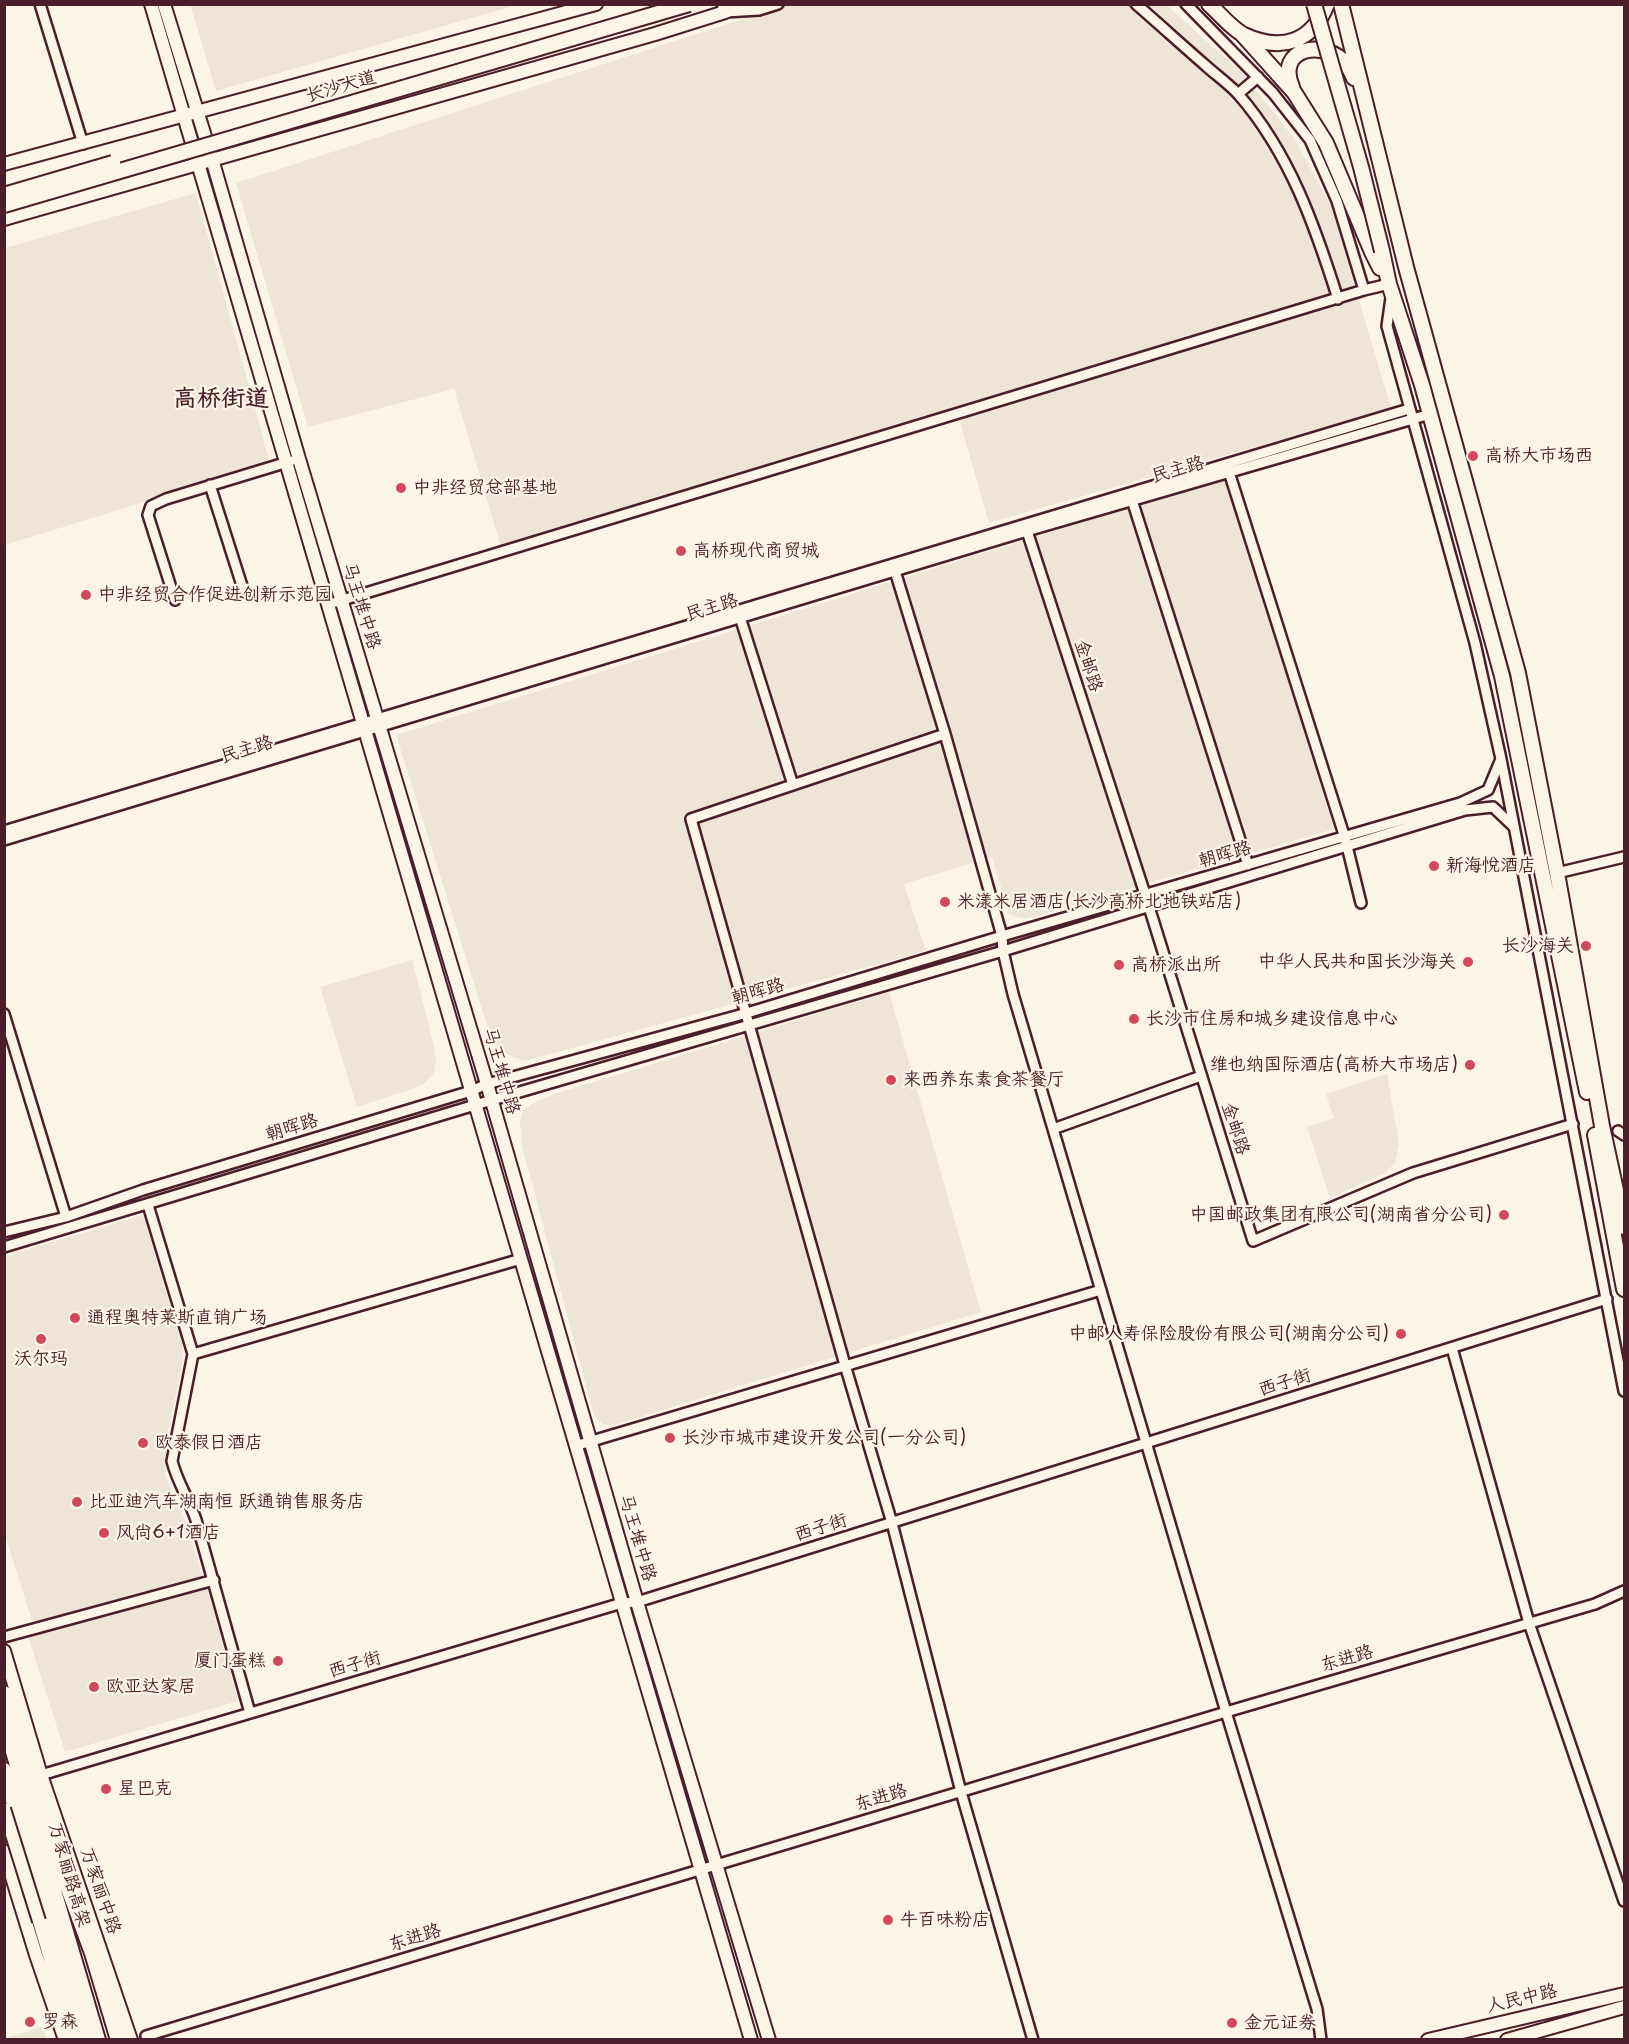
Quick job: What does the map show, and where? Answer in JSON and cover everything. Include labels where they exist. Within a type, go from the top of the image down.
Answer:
[{"type":"highway","name":"长沙大道","points":[[4,195],[656,4]]},
{"type":"highway","name":"长沙大道","points":[[4,205],[689,4]]},
{"type":"highway","points":[[1209,4],[1242,34],[1294,92]]},
{"type":"highway","points":[[1314,4],[1358,156],[1377,252]]},
{"type":"highway","points":[[1242,34],[1276,45],[1296,40],[1308,34],[1327,4]]},
{"type":"highway","points":[[1341,4],[1406,267],[1518,673],[1557,873],[1602,1126],[1624,1227]]},
{"type":"highway","points":[[1360,87],[1347,64],[1337,56],[1314,48],[1303,50],[1291,62],[1289,80],[1294,92],[1326,143],[1377,252],[1390,288],[1430,414],[1502,676],[1587,1089],[1624,1289]]},
{"type":"highway","points":[[4,1693],[16,1720],[65,1880],[92,1953],[118,2040]]},
{"type":"highway","name":"万家丽路高架","points":[[4,1721],[98,2040]]},
{"type":"highway","name":"万家丽路高架","points":[[4,1770],[84,2040]]},
{"type":"main road","name":"马王堆中路","points":[[151,4],[751,2040]]},
{"type":"main road","name":"马王堆中路","points":[[164,4],[212,159],[377,723],[487,1084],[637,1602],[769,2040]]},
{"type":"main road","points":[[4,164],[185,117],[568,8],[596,4]]},
{"type":"main road","points":[[4,219],[463,90],[717,9],[743,4]]},
{"type":"main road","points":[[1346,4],[1346,24]]},
{"type":"main road","name":"万家丽中路","points":[[4,1651],[41,1775],[131,2040]]},
{"type":"main road","points":[[4,1809],[74,2040]]},
{"type":"main road","points":[[4,1851],[65,2040]]},
{"type":"main road","name":"人民中路","points":[[1428,2040],[1624,1994]]},
{"type":"main road","name":"人民中路","points":[[1507,2040],[1624,2007]]},
{"type":"street","points":[[40,4],[83,144]]},
{"type":"street","points":[[717,9],[759,10],[778,4]]},
{"type":"street","points":[[1136,4],[1238,94],[1273,142],[1298,189],[1317,235],[1338,299]]},
{"type":"street","points":[[1186,4],[1257,77],[1310,140],[1337,201],[1364,290]]},
{"type":"street","points":[[1238,94],[1257,77]]},
{"type":"street","points":[[327,605],[1364,290],[1390,288],[1387,326],[1475,643],[1501,759],[1624,1391]]},
{"type":"street","name":"民主路","points":[[4,831],[740,617],[1229,472],[1411,414]]},
{"type":"street","name":"民主路","points":[[377,723],[1411,414],[1430,414]]},
{"type":"street","points":[[175,600],[148,510],[159,502],[299,459]]},
{"type":"street","points":[[1229,472],[1346,842],[1361,903]]},
{"type":"street","points":[[210,485],[244,592]]},
{"type":"street","points":[[1132,500],[1248,865]]},
{"type":"street","name":"金邮路","points":[[1026,531],[1145,894],[1253,1241],[1413,1173],[1573,1124]]},
{"type":"street","points":[[895,571],[945,734],[1002,936],[1003,951],[1013,994],[1226,1712],[1317,2009],[1321,2040]]},
{"type":"street","points":[[740,617],[793,785]]},
{"type":"street","name":"民主路","points":[[4,840],[363,727]]},
{"type":"street","points":[[945,734],[691,819],[845,1365],[892,1523],[961,1792],[1034,2040]]},
{"type":"street","name":"朝晖路","points":[[4,1247],[750,1024],[1003,951],[1346,842],[1460,803],[1488,790],[1501,759]]},
{"type":"street","name":"朝晖路","points":[[4,1232],[66,1217],[143,1190],[471,1091],[487,1084],[747,1013],[1248,865],[1465,810],[1493,807],[1514,827]]},
{"type":"street","points":[[1557,873],[1624,857]]},
{"type":"street","points":[[4,1014],[66,1217]]},
{"type":"street","points":[[1053,1129],[1201,1076]]},
{"type":"street","points":[[148,1205],[193,1354],[172,1461],[175,1473],[190,1500],[250,1713]]},
{"type":"street","points":[[193,1354],[520,1259]]},
{"type":"street","points":[[575,1446],[1101,1290]]},
{"type":"street","name":"西子街","points":[[41,1775],[622,1603],[637,1602],[1607,1299]]},
{"type":"street","points":[[1452,1348],[1528,1623],[1624,1901]]},
{"type":"street","points":[[4,1637],[214,1580]]},
{"type":"street","name":"东进路","points":[[146,2036],[1226,1712],[1595,1604],[1624,1591]]},
{"type":"shaded area","points":[[190,4],[517,4],[517,5],[216,91]]},
{"type":"shaded area","points":[[786,5],[1167,5],[1243,74],[1294,138],[1331,206],[1391,408],[989,523],[959,419],[504,557],[454,389],[308,427],[236,183]]},
{"type":"shaded area","points":[[196,193],[270,463],[5,545],[5,248]]},
{"type":"shaded area","points":[[1226,478],[1334,829],[1026,919],[1009,914],[992,857],[904,884],[926,951],[525,1061],[500,1050],[492,1041],[396,735]]},
{"type":"shaded area","points":[[412,960],[434,1046],[435,1070],[421,1086],[357,1107],[320,987]]},
{"type":"shaded area","points":[[889,992],[981,1312],[611,1426],[603,1424],[594,1416],[522,1146],[520,1121],[523,1110],[557,1093]]},
{"type":"shaded area","points":[[1387,1074],[1399,1144],[1395,1163],[1385,1173],[1330,1198],[1307,1127],[1334,1118],[1326,1094]]},
{"type":"shaded area","points":[[143,1215],[183,1348],[181,1371],[167,1436],[165,1475],[185,1521],[202,1576],[33,1624],[5,1535],[5,1256]]},
{"type":"shaded area","points":[[207,1588],[238,1701],[65,1752],[28,1636]]},
{"type":"shaded area","points":[[43,2026],[47,2039],[5,2039]]},
{"type":"place","name":"高桥大市场西","points":[[1473,456]]},
{"type":"place","name":"中非经贸总部基地","points":[[401,488]]},
{"type":"place","name":"高桥现代商贸城","points":[[681,551]]},
{"type":"place","name":"中非经贸合作促进创新示范园","points":[[86,595]]},
{"type":"place","name":"新海悦酒店","points":[[1434,866]]},
{"type":"place","name":"米漾米居酒店(长沙高桥北地铁站店)","points":[[945,902]]},
{"type":"place","name":"长沙海关","points":[[1586,946]]},
{"type":"place","name":"中华人民共和国长沙海关","points":[[1468,962]]},
{"type":"place","name":"高桥派出所","points":[[1119,965]]},
{"type":"place","name":"长沙市住房和城乡建设信息中心","points":[[1134,1019]]},
{"type":"place","name":"维也纳国际酒店(高桥大市场店)","points":[[1470,1065]]},
{"type":"place","name":"来西养东素食茶餐厅","points":[[891,1080]]},
{"type":"place","name":"中国邮政集团有限公司(湖南省分公司)","points":[[1504,1215]]},
{"type":"place","name":"通程奥特莱斯直销广场","points":[[75,1318]]},
{"type":"place","name":"中邮人寿保险股份有限公司(湖南分公司)","points":[[1401,1334]]},
{"type":"place","name":"沃尔玛","points":[[41,1339]]},
{"type":"place","name":"长沙市城市建设开发公司(一分公司)","points":[[670,1438]]},
{"type":"place","name":"欧泰假日酒店","points":[[143,1443]]},
{"type":"place","name":"比亚迪汽车湖南恒 跃通销售服务店","points":[[77,1502]]},
{"type":"place","name":"风尚6+1酒店","points":[[104,1533]]},
{"type":"place","name":"厦门蛋糕","points":[[278,1661]]},
{"type":"place","name":"欧亚达家居","points":[[94,1687]]},
{"type":"place","name":"星巴克","points":[[106,1789]]},
{"type":"place","name":"牛百味粉店","points":[[888,1920]]},
{"type":"place","name":"罗森","points":[[30,2022]]},
{"type":"place","name":"金元证券","points":[[1232,2023]]},
{"type":"district","name":"高桥街道","points":[[221,399]]}]
